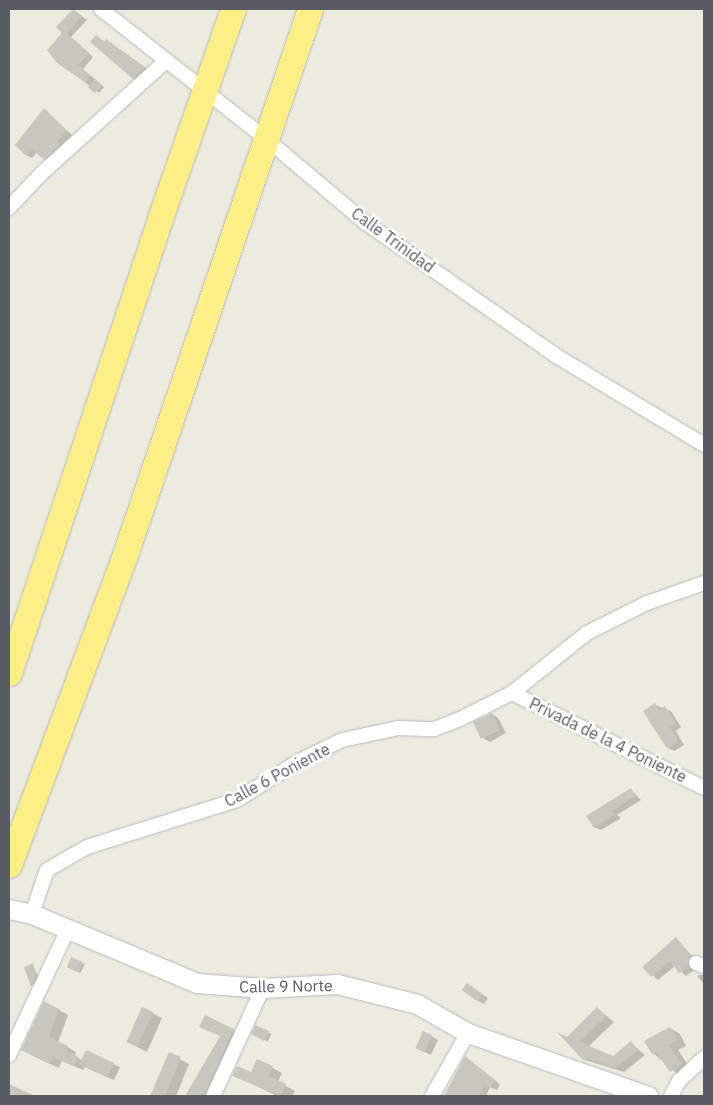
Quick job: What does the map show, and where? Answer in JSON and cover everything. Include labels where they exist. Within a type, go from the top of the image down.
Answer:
[{"type":"highway","points":[[9,673],[204,89],[233,9]]},
{"type":"highway","points":[[9,865],[104,613],[310,9]]},
{"type":"street","name":"Calle Trinidad","points":[[100,9],[265,138],[366,223],[531,338],[704,445]]},
{"type":"street","points":[[9,208],[42,173],[166,62]]},
{"type":"street","name":"Calle 6 Poniente","points":[[32,914],[47,870],[87,847],[237,800],[299,761],[342,740],[398,728],[434,729],[512,693],[587,633],[647,603],[704,583]]},
{"type":"street","name":"Privada de la 4 Poniente","points":[[512,693],[704,788]]},
{"type":"street","name":"Calle 9 Norte","points":[[9,909],[32,914],[67,931],[197,983],[262,988],[337,984],[376,992],[417,1004],[468,1033],[648,1096]]},
{"type":"street","points":[[9,1055],[67,931]]},
{"type":"street","points":[[213,1096],[262,988]]},
{"type":"street","points":[[432,1096],[468,1033]]},
{"type":"street","points":[[671,1096],[679,1081],[704,1058]]},
{"type":"building","points":[[73,9],[82,16],[67,33],[89,53],[78,65],[90,75],[85,82],[57,63],[47,50],[62,33],[56,27]]},
{"type":"building","points":[[96,35],[104,42],[106,39],[145,68],[133,79],[90,42]]},
{"type":"building","points":[[95,79],[102,85],[95,93],[88,87]]},
{"type":"building","points":[[44,108],[67,131],[57,141],[61,144],[44,160],[32,149],[26,156],[15,145]]},
{"type":"building","points":[[655,703],[659,710],[665,706],[676,724],[670,727],[679,741],[670,747],[666,747],[643,711]]},
{"type":"building","points":[[492,713],[500,730],[481,739],[473,722]]},
{"type":"building","points":[[631,788],[635,796],[612,811],[616,814],[594,828],[586,816]]},
{"type":"building","points":[[676,937],[691,956],[688,966],[679,973],[670,961],[651,977],[642,967]]},
{"type":"building","points":[[71,957],[83,962],[79,972],[67,967]]},
{"type":"building","points":[[33,963],[36,976],[31,987],[24,967]]},
{"type":"building","points":[[467,983],[483,994],[477,1001],[462,990]]},
{"type":"building","points":[[44,1001],[59,1009],[49,1037],[68,1046],[66,1051],[78,1057],[74,1066],[53,1057],[50,1064],[21,1050]]},
{"type":"building","points":[[142,1007],[153,1012],[138,1047],[127,1042]]},
{"type":"building","points":[[597,1007],[606,1016],[580,1042],[613,1056],[631,1041],[638,1050],[615,1068],[587,1058],[584,1061],[557,1032],[567,1037]]},
{"type":"building","points":[[205,1015],[234,1029],[204,1096],[185,1096],[220,1036],[199,1027]]},
{"type":"building","points":[[255,1025],[269,1031],[264,1041],[251,1034]]},
{"type":"building","points":[[670,1027],[678,1040],[669,1045],[682,1064],[670,1072],[656,1052],[652,1054],[644,1041]]},
{"type":"building","points":[[423,1031],[432,1035],[424,1052],[415,1048]]},
{"type":"building","points":[[86,1050],[114,1063],[107,1078],[79,1065]]},
{"type":"building","points":[[169,1052],[181,1057],[165,1096],[150,1096]]},
{"type":"building","points":[[465,1056],[495,1080],[490,1088],[484,1085],[479,1096],[444,1096]]},
{"type":"building","points":[[257,1059],[273,1066],[269,1076],[286,1084],[281,1096],[232,1076],[237,1066],[251,1072]]},
{"type":"building","points":[[9,1084],[35,1096],[9,1096]]}]
